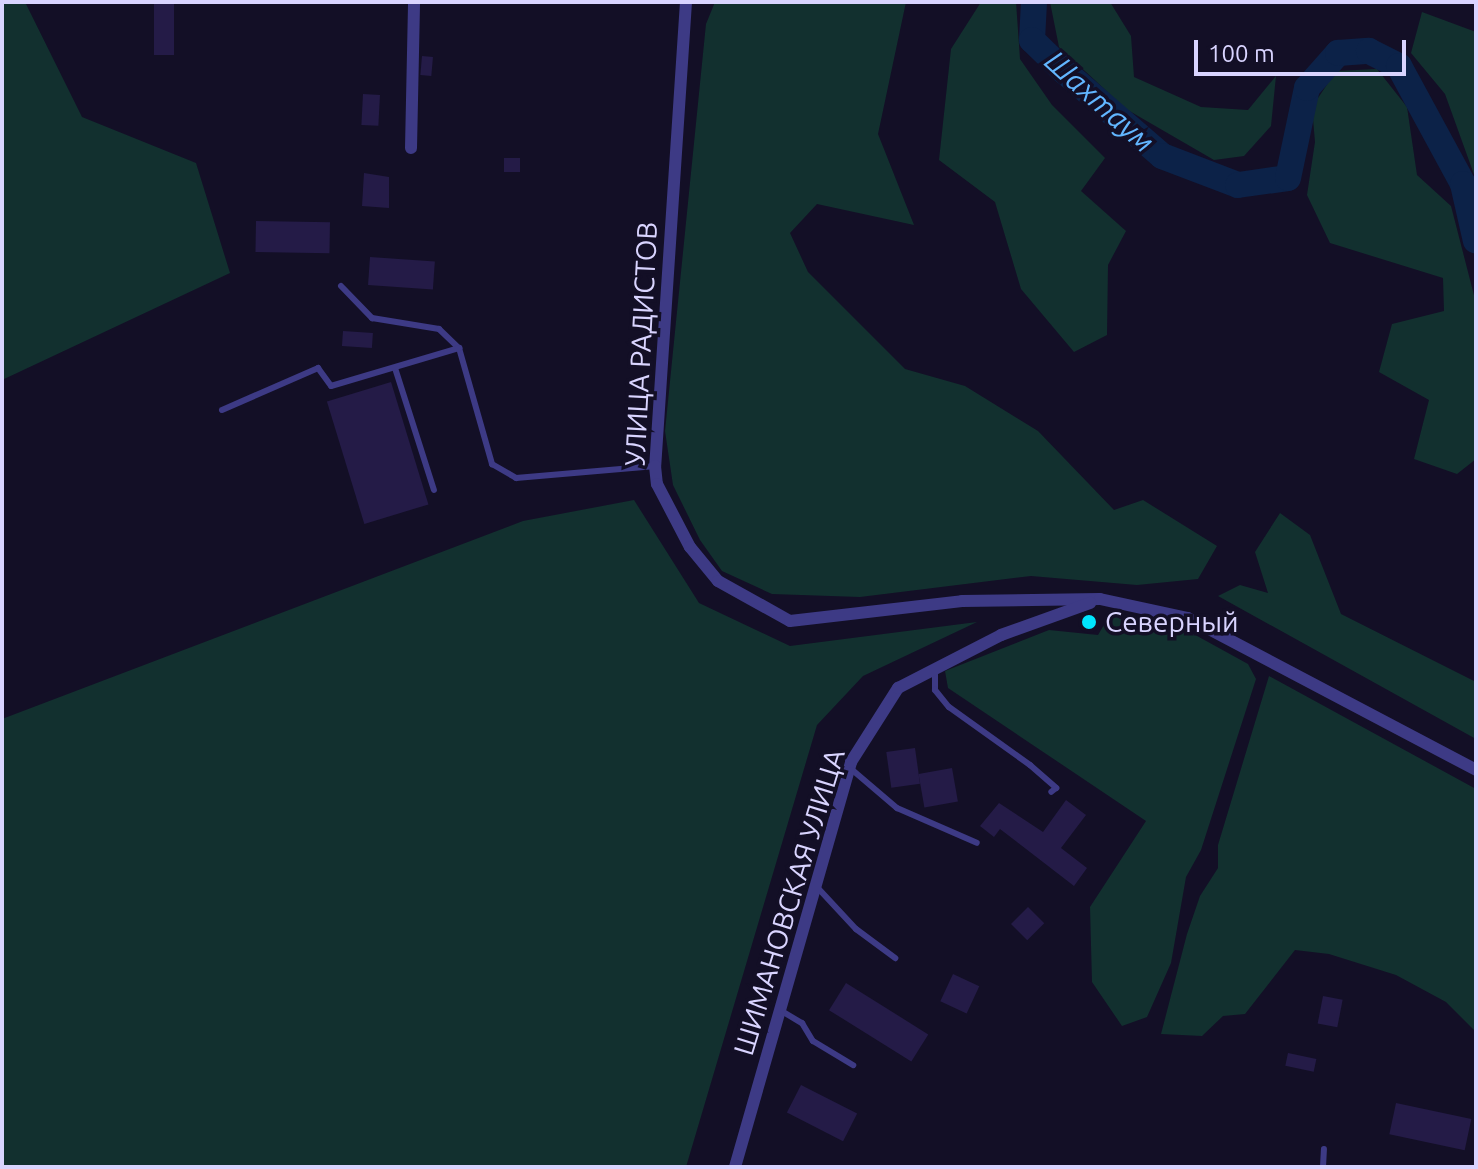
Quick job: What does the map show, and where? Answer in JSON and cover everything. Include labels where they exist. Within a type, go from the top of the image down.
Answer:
[{"type":"street","points":[[411,148],[414,2]]},
{"type":"street","name":"УЛИЦА РАДИСТОВ","points":[[686,2],[655,466],[657,484],[690,547],[718,581],[790,621],[962,601],[1100,599],[1188,618],[1476,770]]},
{"type":"street","name":"ШИМАНОВСКАЯ УЛИЦА","points":[[736,1167],[850,768],[898,688],[1001,635],[1100,599]]},
{"type":"lane","points":[[341,286],[372,318],[439,329],[459,348],[492,464],[516,478],[655,466]]},
{"type":"lane","points":[[222,410],[318,368],[331,386],[459,348]]},
{"type":"lane","points":[[395,368],[434,490]]},
{"type":"lane","points":[[935,667],[935,690],[949,707],[1030,765],[1056,788],[1051,792]]},
{"type":"lane","points":[[850,768],[897,808],[977,843]]},
{"type":"lane","points":[[816,886],[856,929],[895,958]]},
{"type":"lane","points":[[780,1010],[802,1023],[813,1041],[853,1065]]},
{"type":"lane","points":[[1323,1167],[1324,1149]]},
{"type":"green space","points":[[2,2],[25,2],[82,117],[196,163],[230,273],[2,380]]},
{"type":"green space","points":[[715,2],[906,2],[878,134],[914,225],[817,204],[790,233],[808,272],[905,369],[965,386],[1038,431],[1114,510],[1143,500],[1217,546],[1198,579],[1137,585],[1031,576],[860,597],[772,594],[722,571],[700,540],[673,485],[665,431],[706,24]]},
{"type":"green space","points":[[981,2],[1016,2],[1020,59],[1052,105],[1105,158],[1081,191],[1126,231],[1108,265],[1107,335],[1074,352],[1021,289],[995,202],[939,160],[951,49]]},
{"type":"green space","points":[[1050,2],[1110,2],[1131,36],[1134,77],[1201,107],[1248,110],[1276,76],[1271,126],[1244,156],[1214,160],[1126,109],[1059,47]]},
{"type":"green space","points":[[1422,12],[1476,32],[1476,180],[1445,94],[1411,53]]},
{"type":"green space","points":[[1377,69],[1407,107],[1417,175],[1451,206],[1476,303],[1476,459],[1457,474],[1414,459],[1429,400],[1379,372],[1392,324],[1444,311],[1443,278],[1330,243],[1307,195],[1315,142],[1312,107],[1336,71]]},
{"type":"green space","points":[[634,500],[699,603],[790,646],[977,622],[863,676],[817,725],[686,1167],[2,1167],[2,719],[523,521]]},
{"type":"green space","points":[[1280,513],[1310,535],[1341,614],[1476,682],[1476,739],[1218,596],[1240,585],[1268,593],[1255,552]]},
{"type":"green space","points":[[1111,613],[1179,626],[1248,664],[1256,679],[1201,850],[1186,877],[1171,963],[1147,1017],[1122,1026],[1092,982],[1090,907],[1146,821],[948,688],[945,671],[1049,630],[1098,635]]},
{"type":"green space","points":[[1269,676],[1476,789],[1476,1032],[1446,1002],[1396,975],[1329,954],[1295,950],[1245,1014],[1223,1016],[1202,1036],[1161,1034],[1200,896],[1218,868],[1218,845]]},
{"type":"building","points":[[154,2],[174,2],[174,55],[154,55]]},
{"type":"building","points":[[422,56],[433,57],[431,76],[420,75]]},
{"type":"building","points":[[363,94],[380,95],[378,126],[361,125]]},
{"type":"building","points":[[504,158],[520,158],[520,172],[504,172]]},
{"type":"building","points":[[364,173],[389,177],[389,208],[362,206]]},
{"type":"building","points":[[256,221],[330,222],[329,253],[255,252]]},
{"type":"building","points":[[370,257],[435,262],[433,289],[368,285]]},
{"type":"building","points":[[343,331],[373,333],[372,348],[342,346]]},
{"type":"building","points":[[391,382],[428,504],[364,524],[327,402]]},
{"type":"building","points":[[915,748],[920,784],[891,788],[886,752]]},
{"type":"building","points":[[952,768],[958,801],[924,807],[919,774]]},
{"type":"building","points":[[1066,800],[1086,815],[1061,848],[1087,868],[1074,886],[1000,829],[994,837],[980,826],[999,803],[1043,832]]},
{"type":"building","points":[[1028,907],[1044,923],[1027,940],[1011,924]]},
{"type":"building","points":[[953,974],[979,986],[967,1013],[940,1001]]},
{"type":"building","points":[[846,983],[928,1034],[911,1062],[829,1010]]},
{"type":"building","points":[[1323,996],[1343,1000],[1337,1027],[1318,1023]]},
{"type":"building","points":[[1288,1053],[1316,1059],[1314,1072],[1285,1066]]},
{"type":"building","points":[[801,1085],[857,1114],[843,1141],[787,1113]]},
{"type":"building","points":[[1396,1103],[1471,1119],[1465,1150],[1389,1134]]},
{"type":"waterway","name":"Шахтаум","points":[[1034,2],[1032,40],[1064,71],[1162,156],[1238,185],[1288,178],[1307,88],[1338,53],[1369,51],[1399,66],[1463,184],[1476,241]]},
{"type":"place","name":"Северный","points":[[1089,622]]}]
